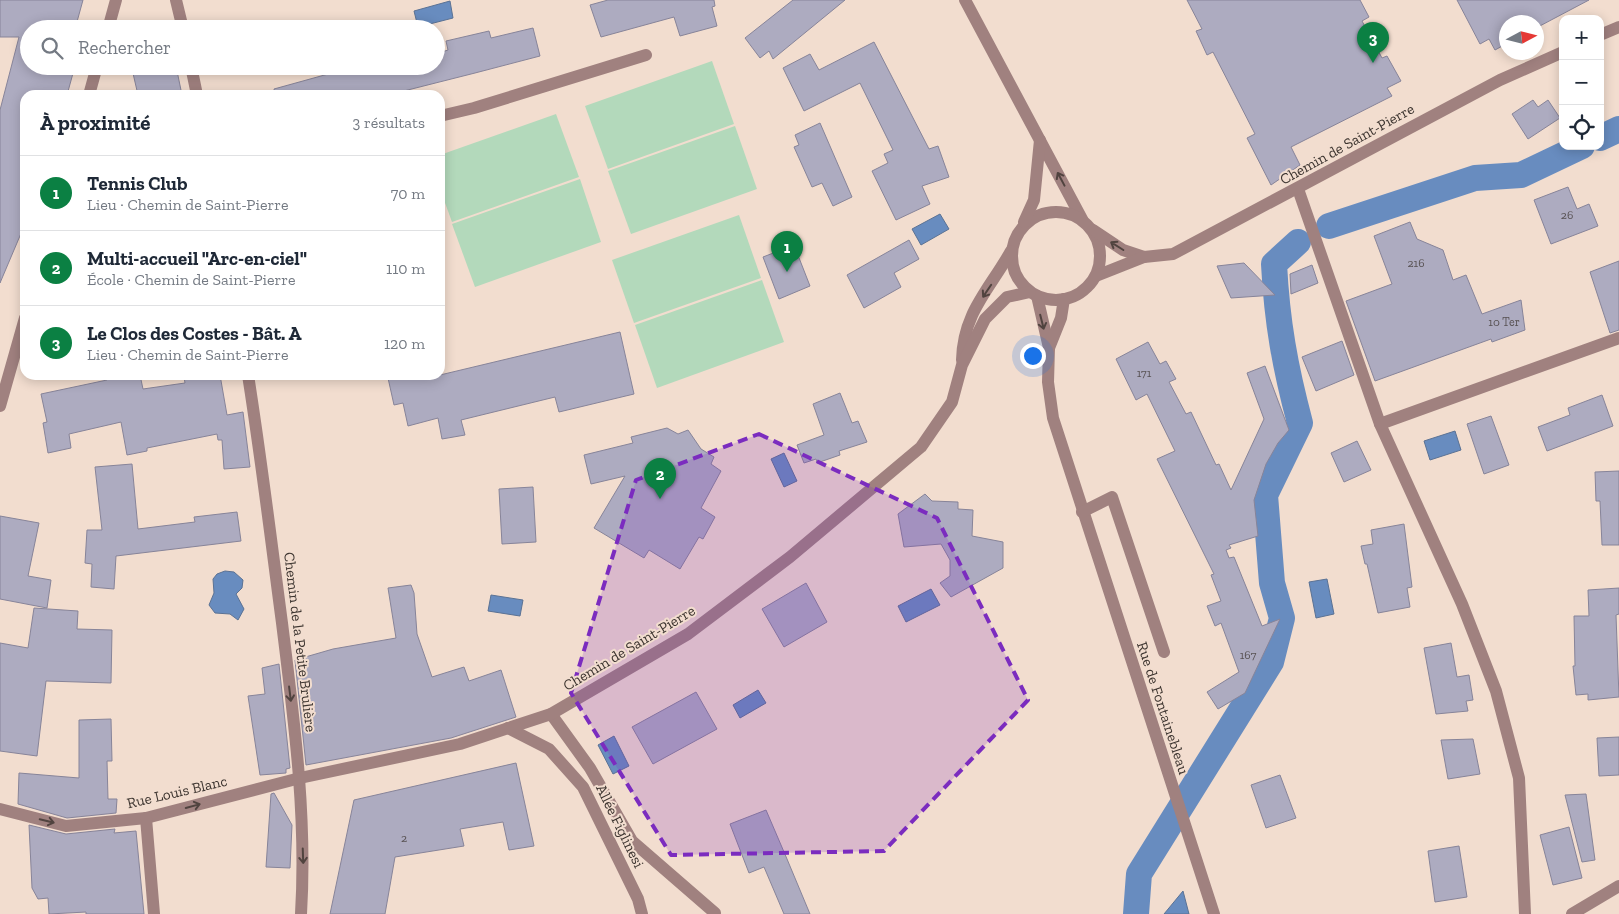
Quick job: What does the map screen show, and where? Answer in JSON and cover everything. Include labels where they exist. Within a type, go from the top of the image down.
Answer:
[{"type":"street","points":[[110,20],[116,0]]},
{"type":"street","points":[[176,0],[182,20]]},
{"type":"street","points":[[965,0],[1040,140],[1082,219],[1092,230],[1099,244],[1100,260],[1096,276],[1083,291],[1064,300],[1050,300],[1033,294],[1015,273],[1012,249],[1016,236],[1034,200],[1040,140]]},
{"type":"street","points":[[1604,33],[1619,27]]},
{"type":"street","name":"Chemin de Saint-Pierre","points":[[1096,276],[1144,257],[1173,254],[1298,190],[1500,80],[1559,54]]},
{"type":"street","points":[[445,115],[646,55]]},
{"type":"street","points":[[90,90],[95,75]]},
{"type":"street","points":[[193,75],[196,90]]},
{"type":"street","points":[[1298,190],[1380,424],[1462,604],[1496,691],[1519,778],[1525,914]]},
{"type":"street","points":[[1023,225],[1036,215],[1051,211],[1067,212],[1082,219]]},
{"type":"street","name":"Chemin de Saint-Pierre","points":[[1092,230],[1123,250],[1144,257]]},
{"type":"street","name":"Chemin de Saint-Pierre","points":[[962,365],[962,341],[970,316],[1012,249]]},
{"type":"street","name":"Chemin de Saint-Pierre","points":[[300,778],[460,744],[551,714],[688,634],[790,557],[921,447],[952,402],[962,365],[985,319],[1007,297],[1033,294]]},
{"type":"street","name":"Rue de Fontainebleau","points":[[1033,294],[1049,348],[1048,382],[1053,418],[1183,824],[1214,914]]},
{"type":"street","name":"Rue de Fontainebleau","points":[[1049,348],[1061,318],[1064,300]]},
{"type":"street","points":[[0,406],[20,336]]},
{"type":"street","points":[[1380,424],[1619,338]]},
{"type":"street","name":"Chemin de la Petite Brulière","points":[[249,380],[259,442],[300,778],[304,871],[301,914]]},
{"type":"street","name":"Rue de Fontainebleau","points":[[1082,512],[1112,497],[1164,652]]},
{"type":"street","points":[[551,714],[590,768],[632,841],[715,913]]},
{"type":"street","name":"Allée Figlinesi","points":[[508,728],[549,749],[583,787],[638,899],[642,914]]},
{"type":"street","name":"Rue Louis Blanc","points":[[0,809],[66,826],[146,818],[300,778]]},
{"type":"street","points":[[146,818],[154,914]]},
{"type":"street","points":[[1572,914],[1619,886]]},
{"type":"highlighted area","points":[[759,434],[937,518],[1028,700],[884,851],[671,855],[571,693],[636,480]]},
{"type":"green space","points":[[712,61],[734,124],[608,169],[585,106]]},
{"type":"green space","points":[[556,114],[579,177],[452,222],[445,203],[445,153]]},
{"type":"green space","points":[[735,126],[757,189],[631,234],[608,171]]},
{"type":"green space","points":[[580,179],[601,242],[475,287],[452,224]]},
{"type":"green space","points":[[739,215],[761,278],[634,323],[612,260]]},
{"type":"green space","points":[[762,280],[784,342],[657,388],[635,325]]},
{"type":"water","points":[[450,1],[453,18],[445,20],[416,20],[414,11]]},
{"type":"water","points":[[940,214],[949,229],[921,245],[912,229]]},
{"type":"water","points":[[1455,431],[1461,450],[1430,460],[1424,441]]},
{"type":"water","points":[[784,453],[797,481],[784,487],[771,459]]},
{"type":"water","points":[[225,571],[234,572],[243,580],[242,588],[236,594],[244,609],[238,620],[230,614],[215,613],[209,605],[214,593],[213,579],[217,574]]},
{"type":"water","points":[[1327,579],[1334,614],[1316,618],[1309,582]]},
{"type":"water","points":[[931,589],[940,605],[906,622],[898,606]]},
{"type":"water","points":[[491,595],[523,600],[520,616],[488,611]]},
{"type":"water","points":[[758,690],[766,703],[740,718],[733,705]]},
{"type":"water","points":[[614,736],[629,766],[613,774],[598,745]]},
{"type":"water","points":[[1183,891],[1189,914],[1164,914]]},
{"type":"building","points":[[0,0],[83,0],[77,20],[20,20],[20,75],[73,75],[68,90],[20,90],[20,236],[0,283],[0,110],[19,37],[0,37]]},
{"type":"building","points":[[608,0],[714,0],[715,6],[712,7],[717,26],[680,36],[674,17],[601,37],[590,5]]},
{"type":"building","points":[[793,0],[845,0],[773,59],[769,51],[760,58],[745,38]]},
{"type":"building","points":[[1187,0],[1360,0],[1369,17],[1362,21],[1382,58],[1387,56],[1401,81],[1387,88],[1392,96],[1291,147],[1300,165],[1271,185],[1247,138],[1255,134],[1213,52],[1207,55],[1196,31],[1202,29]]},
{"type":"building","points":[[1457,0],[1589,0],[1544,24],[1544,15],[1499,15],[1499,48],[1495,50],[1489,39],[1480,44]]},
{"type":"building","points":[[533,28],[540,56],[408,90],[274,90],[325,75],[445,75],[445,51],[448,50],[446,41],[489,31],[491,38]]},
{"type":"building","points":[[874,42],[929,149],[938,146],[949,177],[922,186],[930,204],[896,220],[872,171],[888,163],[884,154],[893,150],[860,83],[804,111],[783,68],[810,54],[819,70]]},
{"type":"building","points":[[133,75],[178,75],[181,90],[137,90]]},
{"type":"building","points":[[1533,100],[1538,107],[1548,100],[1559,119],[1528,139],[1512,114]]},
{"type":"building","points":[[820,123],[852,197],[833,206],[822,183],[812,187],[794,147],[799,145],[795,135]]},
{"type":"building","points":[[1568,187],[1577,209],[1589,204],[1598,226],[1551,244],[1534,200]]},
{"type":"building","points":[[1410,222],[1417,239],[1443,250],[1453,280],[1466,275],[1482,314],[1521,300],[1525,330],[1492,342],[1491,339],[1375,381],[1346,301],[1392,284],[1374,236]]},
{"type":"building","points":[[909,240],[919,259],[894,273],[901,287],[864,308],[847,275]]},
{"type":"building","points":[[794,245],[810,286],[779,299],[763,257]]},
{"type":"building","points":[[1619,261],[1619,330],[1610,333],[1590,272]]},
{"type":"building","points":[[1244,263],[1275,295],[1231,298],[1217,266]]},
{"type":"building","points":[[1312,265],[1318,283],[1291,294],[1290,274]]},
{"type":"building","points":[[620,332],[634,394],[559,412],[555,397],[461,420],[465,435],[442,439],[438,418],[408,426],[403,403],[394,405],[388,380],[445,380],[445,374]]},
{"type":"building","points":[[1342,341],[1354,375],[1316,391],[1302,357]]},
{"type":"building","points":[[1148,342],[1160,364],[1166,361],[1176,379],[1169,382],[1186,414],[1191,412],[1216,465],[1219,464],[1231,490],[1264,419],[1247,373],[1265,366],[1289,430],[1278,443],[1266,464],[1254,500],[1258,536],[1229,545],[1231,548],[1226,550],[1229,558],[1234,557],[1262,626],[1280,619],[1245,693],[1218,709],[1207,692],[1239,672],[1221,623],[1215,626],[1207,606],[1221,601],[1211,575],[1214,574],[1157,459],[1175,451],[1147,394],[1136,400],[1116,359]]},
{"type":"building","points":[[107,380],[141,380],[143,389],[185,383],[184,380],[221,380],[227,415],[243,412],[250,467],[224,469],[222,440],[218,440],[217,434],[147,448],[147,451],[127,455],[121,422],[69,434],[71,448],[48,453],[43,423],[47,422],[41,394]]},
{"type":"building","points":[[840,393],[852,423],[858,421],[867,442],[839,451],[840,455],[817,463],[816,459],[804,463],[797,445],[824,435],[813,404]]},
{"type":"building","points":[[1602,395],[1613,426],[1547,451],[1538,427],[1570,415],[1568,408]]},
{"type":"building","points":[[1491,416],[1509,465],[1484,474],[1467,424]]},
{"type":"building","points":[[667,428],[678,434],[688,430],[701,449],[714,457],[711,464],[721,471],[701,508],[715,517],[703,539],[699,537],[680,569],[649,550],[644,558],[594,528],[625,476],[591,484],[584,455],[633,443],[631,437]]},
{"type":"building","points":[[1357,441],[1371,470],[1344,482],[1331,453]]},
{"type":"building","points":[[132,464],[138,529],[195,522],[194,517],[237,512],[241,541],[116,556],[114,589],[91,587],[92,564],[85,563],[87,530],[102,530],[95,467]]},
{"type":"building","points":[[1619,471],[1619,545],[1602,545],[1600,501],[1596,501],[1595,472]]},
{"type":"building","points":[[533,487],[536,542],[502,544],[499,489]]},
{"type":"building","points":[[925,494],[932,501],[958,502],[958,509],[973,510],[972,536],[1003,542],[1003,568],[951,597],[940,583],[950,576],[950,560],[941,544],[904,547],[898,514]]},
{"type":"building","points":[[0,516],[39,523],[28,576],[51,580],[47,608],[0,599]]},
{"type":"building","points":[[1404,524],[1412,587],[1407,588],[1410,607],[1378,613],[1361,546],[1373,544],[1371,530]]},
{"type":"building","points":[[806,583],[827,622],[784,647],[762,609]]},
{"type":"building","points":[[411,585],[414,593],[417,634],[432,677],[464,667],[469,681],[501,670],[516,717],[451,738],[306,765],[295,660],[333,649],[396,638],[388,588]]},
{"type":"building","points":[[1619,588],[1619,614],[1616,615],[1619,697],[1588,700],[1588,694],[1576,695],[1573,666],[1575,666],[1574,616],[1589,616],[1588,590]]},
{"type":"building","points":[[34,608],[78,611],[77,629],[112,630],[111,683],[46,681],[37,756],[0,751],[0,643],[28,648]]},
{"type":"building","points":[[1451,643],[1457,677],[1469,675],[1473,700],[1466,701],[1468,711],[1436,714],[1424,648]]},
{"type":"building","points":[[279,664],[290,768],[286,769],[286,773],[260,775],[248,696],[265,694],[262,668]]},
{"type":"building","points":[[696,692],[717,729],[653,764],[632,727]]},
{"type":"building","points":[[111,719],[112,761],[107,761],[108,799],[117,799],[116,813],[67,818],[18,804],[19,773],[79,778],[79,720]]},
{"type":"building","points":[[1619,737],[1619,775],[1599,776],[1597,738]]},
{"type":"building","points":[[1473,739],[1480,774],[1448,779],[1441,740]]},
{"type":"building","points":[[516,763],[534,846],[509,850],[503,822],[460,829],[464,846],[395,857],[385,914],[330,914],[354,800]]},
{"type":"building","points":[[1280,775],[1296,818],[1266,828],[1251,785]]},
{"type":"building","points":[[274,793],[292,825],[290,868],[266,867],[271,794]]},
{"type":"building","points":[[1586,794],[1595,860],[1582,862],[1565,795]]},
{"type":"building","points":[[766,810],[810,914],[784,914],[764,867],[749,873],[730,824]]},
{"type":"building","points":[[29,825],[66,834],[115,829],[114,833],[136,831],[144,914],[86,914],[86,912],[49,914],[48,898],[38,899],[32,888]]},
{"type":"building","points":[[1569,827],[1582,878],[1553,885],[1540,835]]},
{"type":"building","points":[[1459,846],[1467,897],[1435,902],[1428,851]]},
{"type":"waterway","points":[[1604,136],[1619,129]]},
{"type":"waterway","points":[[1329,226],[1475,178],[1521,175],[1574,150]]},
{"type":"waterway","points":[[1136,914],[1139,874],[1271,662],[1282,618],[1272,583],[1265,495],[1300,423],[1282,344],[1274,264],[1298,242]]},
{"type":"place","name":"Le Clos des Costes - Bât. A","points":[[1373,63]]},
{"type":"place","name":"Tennis Club","points":[[787,272]]},
{"type":"place","name":"Multi-accueil \"Arc-en-ciel\"","points":[[660,499]]}]
